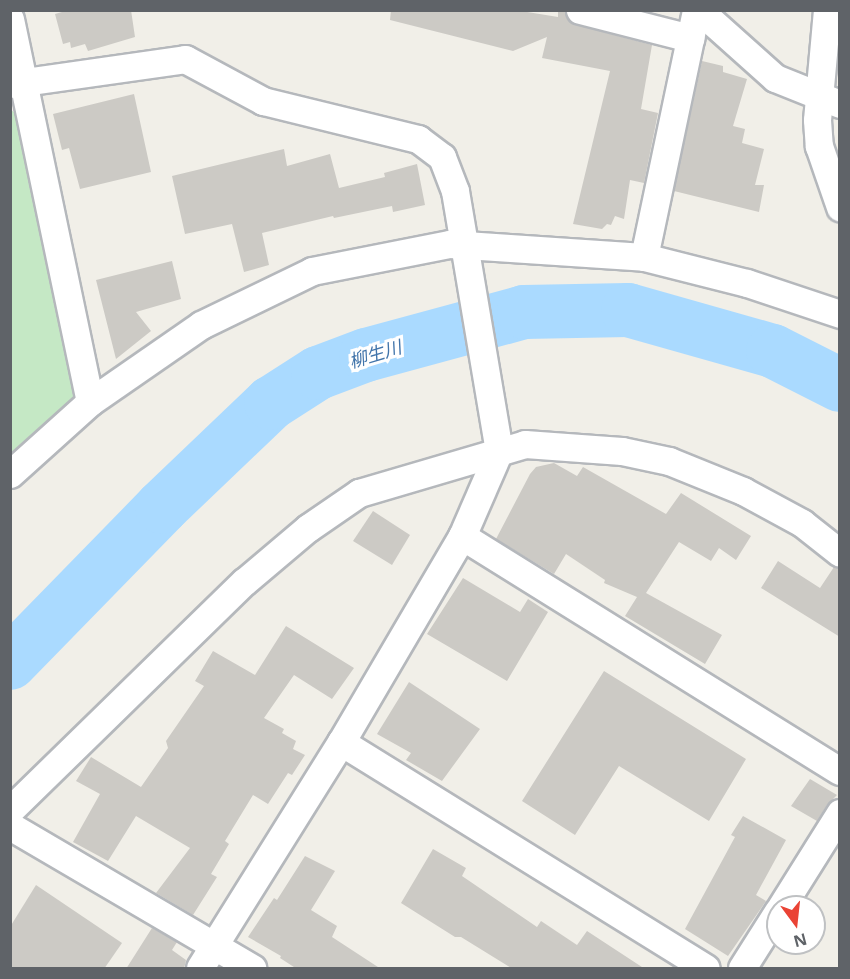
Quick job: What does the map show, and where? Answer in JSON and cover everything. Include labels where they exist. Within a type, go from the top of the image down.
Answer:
[{"type":"street","points":[[580,10],[690,39]]},
{"type":"street","points":[[644,257],[697,10],[775,78],[829,100]]},
{"type":"street","points":[[827,10],[829,100],[819,146],[840,207]]},
{"type":"street","points":[[10,20],[18,83],[90,402]]},
{"type":"street","points":[[18,83],[185,60],[263,101],[418,139],[442,157],[455,191],[472,280],[499,451],[462,536],[341,742],[200,969]]},
{"type":"street","points":[[10,474],[90,402],[201,325],[312,271],[450,244],[644,257],[747,283],[840,314]]},
{"type":"street","points":[[10,810],[244,582],[340,504],[359,493],[525,444],[622,451],[669,461],[743,491],[802,523],[840,553]]},
{"type":"street","points":[[462,536],[840,771]]},
{"type":"street","points":[[341,742],[706,969]]},
{"type":"street","points":[[789,895],[840,813]]},
{"type":"street","points":[[10,826],[252,969]]},
{"type":"street","points":[[742,969],[766,930]]},
{"type":"green space","points":[[11,110],[18,115],[79,393],[75,404],[11,463]]},
{"type":"building","points":[[69,10],[131,10],[135,37],[88,51],[85,44],[71,48],[70,42],[63,44],[55,14]]},
{"type":"building","points":[[391,10],[515,10],[558,17],[558,10],[565,10],[569,21],[576,25],[652,45],[641,109],[658,113],[644,183],[630,180],[624,219],[615,216],[611,225],[607,224],[602,229],[573,224],[610,71],[542,58],[547,37],[513,51],[390,20]]},
{"type":"building","points":[[702,61],[723,66],[723,72],[747,79],[733,126],[745,129],[742,143],[764,149],[755,185],[764,185],[759,212],[674,191]]},
{"type":"building","points":[[134,94],[151,172],[80,189],[69,148],[62,150],[53,114]]},
{"type":"building","points":[[284,149],[287,166],[330,154],[339,188],[385,177],[384,173],[417,164],[425,205],[393,212],[392,206],[334,218],[333,216],[262,233],[269,265],[244,272],[232,224],[185,234],[172,176]]},
{"type":"building","points":[[172,261],[181,299],[136,312],[151,331],[116,359],[96,280]]},
{"type":"building","points":[[554,463],[577,476],[583,467],[666,514],[681,493],[751,536],[736,560],[719,548],[711,561],[679,542],[646,593],[722,635],[705,664],[625,616],[637,597],[604,583],[605,580],[566,554],[554,574],[496,539],[530,474],[536,467]]},
{"type":"building","points":[[373,511],[410,535],[392,565],[353,541]]},
{"type":"building","points":[[778,561],[820,588],[834,567],[840,568],[840,637],[761,588]]},
{"type":"building","points":[[463,578],[520,612],[528,599],[548,612],[507,681],[427,634]]},
{"type":"building","points":[[286,626],[354,668],[332,699],[294,675],[264,718],[284,729],[282,733],[296,741],[293,749],[305,755],[292,775],[288,773],[268,804],[253,795],[225,841],[229,844],[211,874],[217,877],[193,915],[156,893],[190,848],[136,816],[108,861],[73,842],[100,794],[76,781],[91,757],[141,787],[168,748],[166,741],[204,686],[195,681],[213,651],[255,675]]},
{"type":"building","points":[[604,671],[746,759],[709,821],[619,766],[575,835],[522,801]]},
{"type":"building","points":[[409,682],[480,729],[442,781],[406,760],[411,753],[377,734]]},
{"type":"building","points":[[810,779],[837,795],[827,805],[817,821],[791,806]]},
{"type":"building","points":[[743,816],[786,840],[756,895],[766,901],[728,956],[685,929],[735,837],[731,835]]},
{"type":"building","points":[[433,849],[466,868],[462,876],[537,927],[541,921],[577,945],[587,931],[645,969],[513,969],[461,937],[455,937],[401,903]]},
{"type":"building","points":[[305,856],[335,871],[311,910],[337,926],[332,937],[381,969],[297,969],[280,958],[281,956],[248,937],[274,898],[277,900]]},
{"type":"building","points":[[36,885],[122,943],[104,969],[10,969],[10,927]]},
{"type":"building","points":[[152,928],[177,942],[172,950],[186,960],[184,969],[126,969]]},
{"type":"waterway","name":"柳生川","points":[[10,663],[162,507],[271,403],[318,373],[366,355],[524,312],[628,310],[773,351],[840,385]]}]
